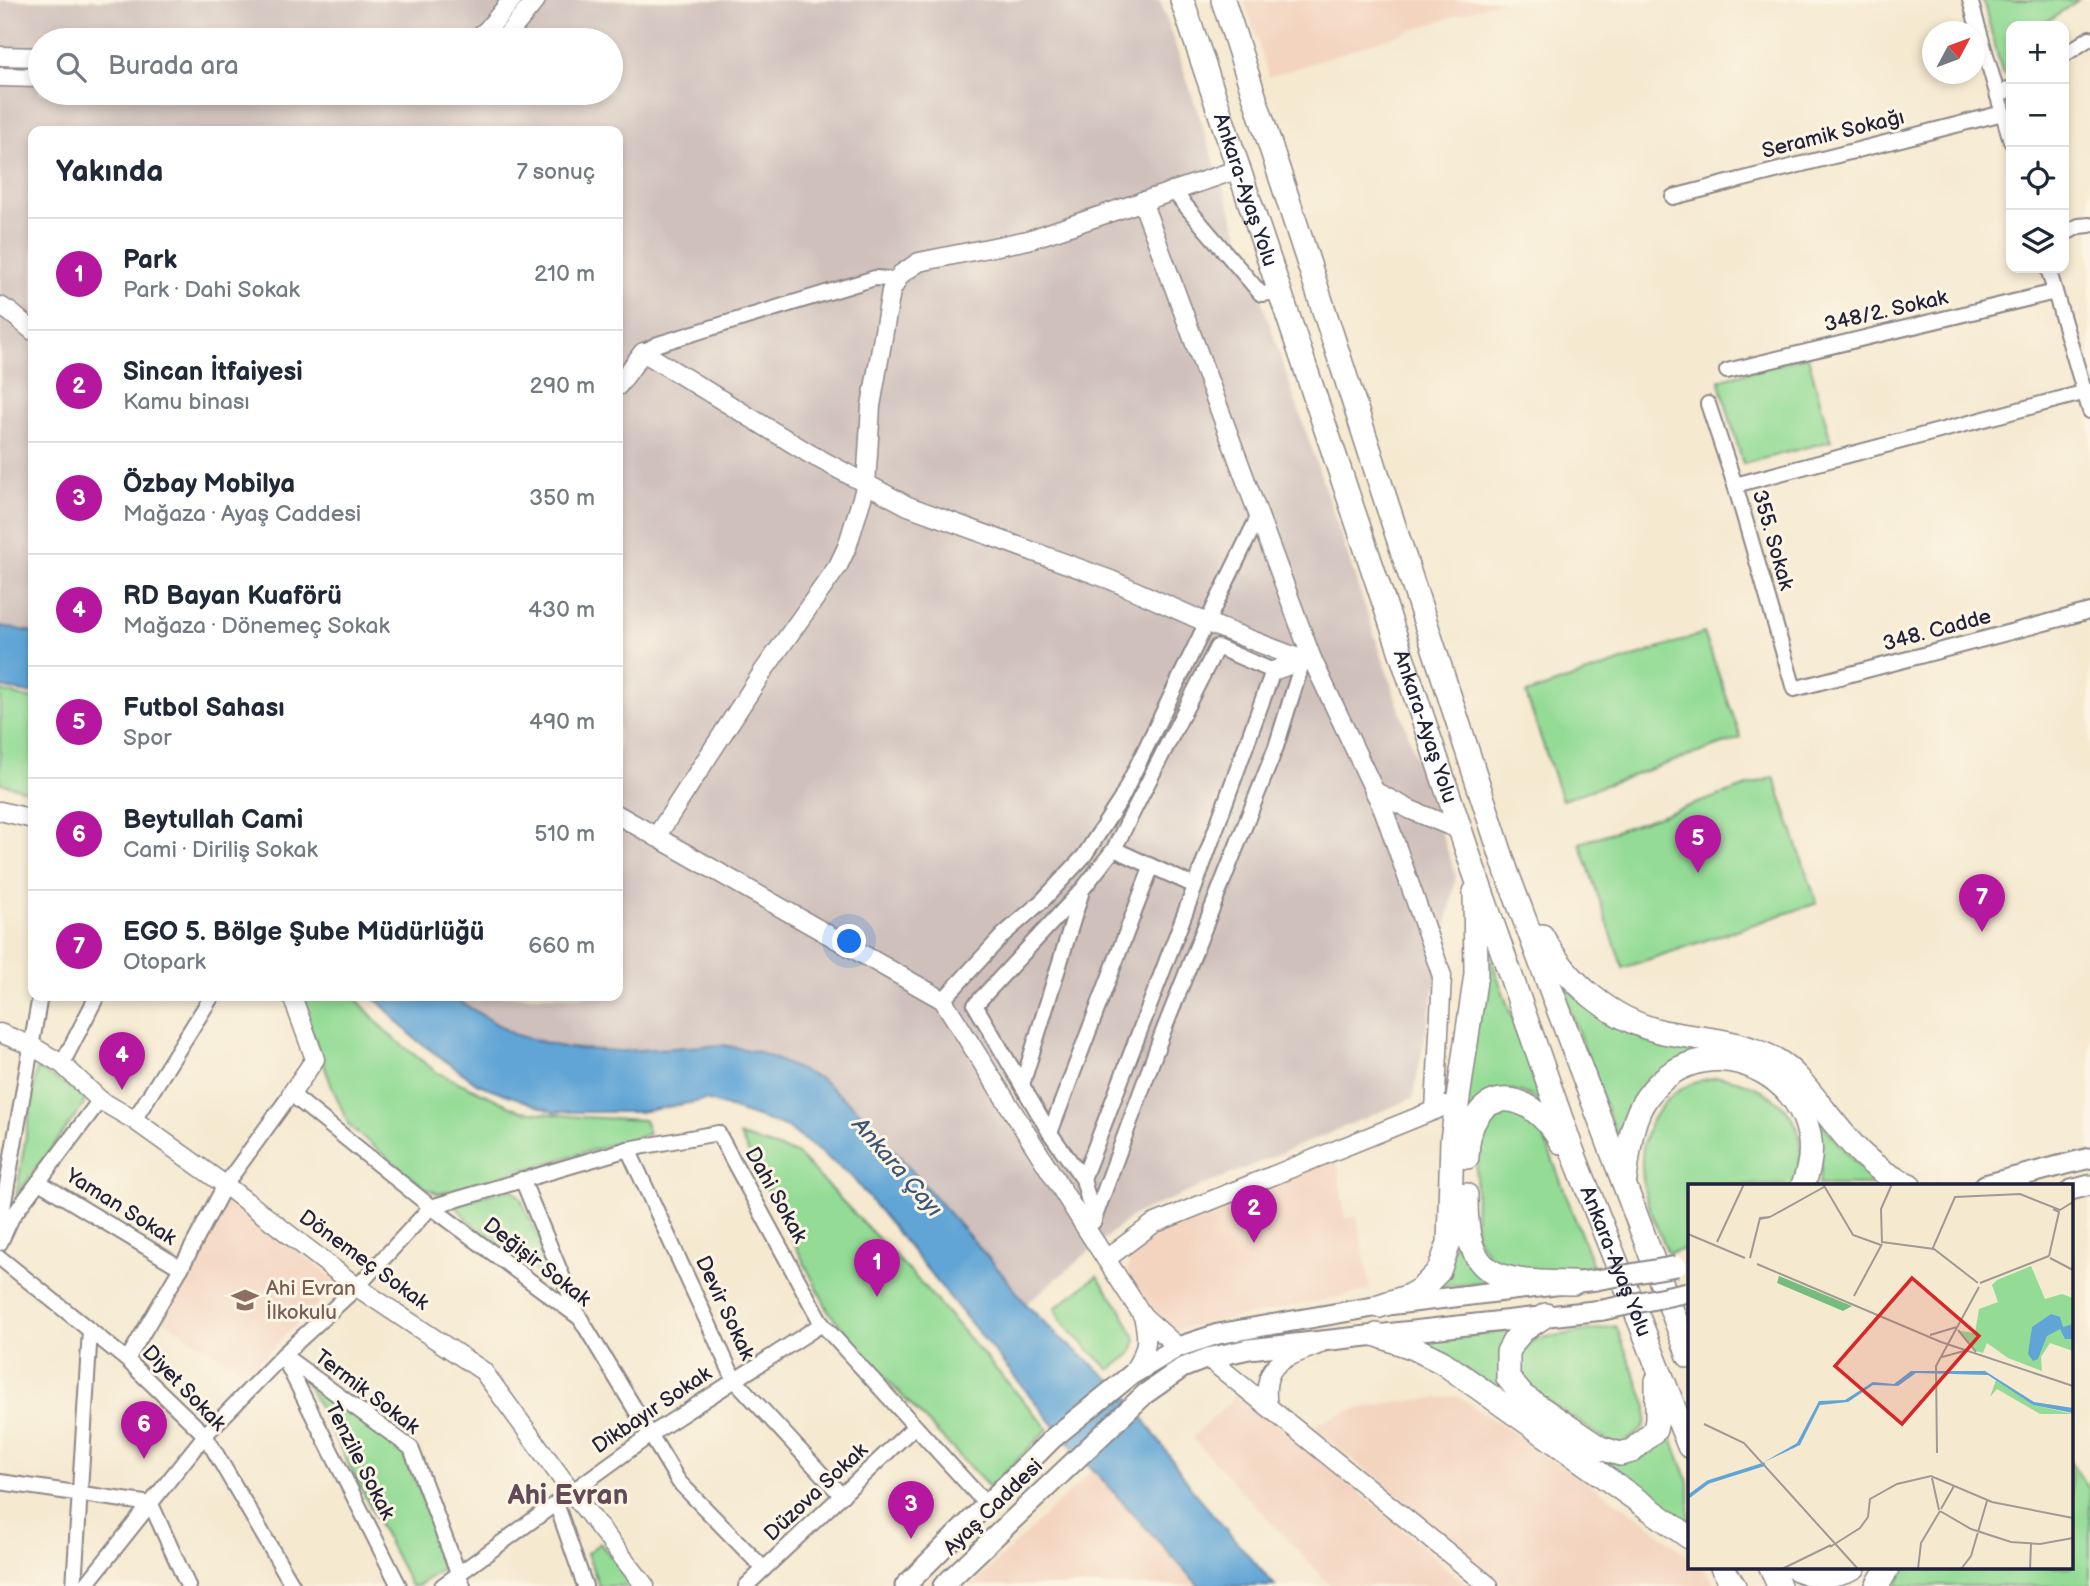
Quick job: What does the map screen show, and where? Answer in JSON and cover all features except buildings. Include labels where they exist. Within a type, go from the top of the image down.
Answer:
[{"type":"highway","name":"Ankara-Ayaş Yolu","points":[[1182,0],[1474,871],[1572,1150],[1688,1444]]},
{"type":"highway","name":"Ankara-Ayaş Yolu","points":[[1223,0],[1507,873],[1688,1353]]},
{"type":"highway","points":[[1380,1306],[1422,1289],[1439,1271],[1449,1243],[1452,1140],[1476,974],[1474,871]]},
{"type":"highway","points":[[1507,873],[1560,966],[1585,991],[1613,1012],[1639,1024],[1663,1032],[1735,1042],[1756,1049],[1780,1062],[1808,1089],[1865,1159],[1895,1180],[1906,1184]]},
{"type":"highway","points":[[1624,1182],[1632,1130],[1646,1097],[1667,1077],[1690,1063],[1718,1058],[1748,1063],[1772,1076],[1802,1112],[1809,1134],[1810,1155],[1803,1184]]},
{"type":"highway","points":[[1573,1283],[1506,1278],[1489,1270],[1476,1257],[1468,1241],[1466,1222],[1467,1142],[1470,1128],[1481,1112],[1493,1102],[1506,1099],[1530,1105],[1553,1127],[1588,1190]]},
{"type":"highway","points":[[1546,1315],[1523,1330],[1514,1341],[1508,1352],[1508,1378],[1522,1396],[1600,1448],[1620,1454],[1632,1451],[1654,1430],[1658,1391],[1651,1351]]},
{"type":"highway","points":[[1377,1335],[1442,1362],[1688,1536]]},
{"type":"highway","points":[[1722,1568],[1734,1586]]},
{"type":"highway","points":[[1737,1568],[1745,1586]]},
{"type":"highway","points":[[1772,1568],[1779,1586]]},
{"type":"highway","points":[[1795,1568],[1805,1573],[1826,1576],[1852,1568]]},
{"type":"highway","points":[[1877,1586],[1887,1568]]},
{"type":"main road","points":[[1989,1184],[2090,1158]]},
{"type":"main road","points":[[2072,1190],[2090,1185]]},
{"type":"main road","name":"Ayaş Caddesi","points":[[905,1586],[1053,1438],[1131,1375],[1178,1347],[1218,1334],[1380,1306],[1596,1280],[1683,1264]]},
{"type":"main road","name":"Ayaş Caddesi","points":[[943,1586],[1145,1394],[1182,1368],[1249,1349],[1603,1310],[1688,1292]]},
{"type":"street","points":[[489,28],[512,0]]},
{"type":"street","points":[[513,28],[536,0]]},
{"type":"street","points":[[1970,0],[2006,124]]},
{"type":"street","points":[[2069,52],[2090,38]]},
{"type":"street","points":[[0,56],[28,57]]},
{"type":"street","points":[[0,77],[28,78]]},
{"type":"street","points":[[1998,96],[2006,91]]},
{"type":"street","name":"Seramik Sokağı","points":[[1673,197],[2003,113]]},
{"type":"street","points":[[656,837],[764,670],[838,566],[847,547],[866,485],[871,406],[891,291],[901,274],[919,262],[1028,240],[1239,169]]},
{"type":"street","points":[[1173,191],[1261,294],[1280,292]]},
{"type":"street","points":[[1142,201],[1308,659],[1384,811],[1442,976],[1435,1110]]},
{"type":"street","points":[[2069,232],[2086,223]]},
{"type":"street","points":[[2049,273],[2087,391],[2090,411]]},
{"type":"street","points":[[623,379],[643,352],[658,344],[853,284],[881,278],[895,283]]},
{"type":"street","name":"348/2. Sokak","points":[[1727,371],[2055,292]]},
{"type":"street","points":[[0,306],[28,327]]},
{"type":"street","points":[[643,352],[810,454],[908,506],[1111,580],[1205,622],[1308,659]]},
{"type":"street","points":[[1735,485],[2087,391]]},
{"type":"street","name":"355. Sokak","points":[[1708,404],[1735,485],[1794,690]]},
{"type":"street","points":[[943,1000],[1003,935],[1043,900],[1100,833],[1121,799],[1258,517]]},
{"type":"street","name":"348. Cadde","points":[[1794,690],[2090,611]]},
{"type":"street","points":[[1091,1227],[1083,1179],[1051,1133],[975,1005],[1082,890],[1114,849],[1217,647],[1273,671],[1308,659]]},
{"type":"street","points":[[1091,1227],[1163,1032],[1308,659]]},
{"type":"street","points":[[1083,1179],[1195,886],[1273,671]]},
{"type":"street","points":[[1374,791],[1460,830]]},
{"type":"street","points":[[0,811],[28,818]]},
{"type":"street","points":[[623,817],[943,1000],[1091,1227],[1106,1259],[1143,1316],[1178,1347]]},
{"type":"street","points":[[1114,849],[1195,886]]},
{"type":"street","points":[[1051,1133],[1152,868]]},
{"type":"street","points":[[1022,1084],[1082,890]]},
{"type":"street","points":[[0,1226],[39,1001]]},
{"type":"street","points":[[62,1064],[94,1001]]},
{"type":"street","points":[[134,1120],[209,1001]]},
{"type":"street","points":[[127,1360],[181,1268],[225,1185],[315,1059],[294,1001]]},
{"type":"street","name":"Dönemeç Sokak","points":[[0,1033],[30,1045],[62,1064],[100,1100],[134,1120],[225,1185],[357,1287],[483,1371],[645,1586]]},
{"type":"street","name":"Değişir Sokak","points":[[291,1094],[431,1207],[580,1318],[679,1482],[765,1569]]},
{"type":"street","points":[[0,1243],[12,1217],[100,1100]]},
{"type":"street","points":[[1106,1259],[1153,1224],[1458,1101]]},
{"type":"street","name":"Dahi Sokak","points":[[431,1207],[628,1149],[719,1133],[822,1324],[986,1504]]},
{"type":"street","name":"Devir Sokak","points":[[628,1149],[734,1379],[842,1496]]},
{"type":"street","points":[[522,1179],[580,1318]]},
{"type":"street","name":"Yaman Sokak","points":[[39,1182],[181,1268]]},
{"type":"street","points":[[85,1586],[205,1435],[283,1355],[357,1287],[431,1207]]},
{"type":"street","name":"Diyet Sokak","points":[[0,1258],[127,1360],[205,1435],[293,1586]]},
{"type":"street","points":[[1131,1375],[1145,1353],[1148,1335],[1143,1316]]},
{"type":"street","name":"Dikbayır Sokak","points":[[442,1586],[461,1580],[571,1491],[650,1435],[822,1324]]},
{"type":"street","points":[[74,1586],[90,1330]]},
{"type":"street","points":[[1268,1406],[1265,1389],[1272,1368],[1284,1358],[1336,1339]]},
{"type":"street","name":"Termik Sokak","points":[[283,1355],[411,1448],[461,1580]]},
{"type":"street","name":"Tenzile Sokak","points":[[283,1355],[399,1586]]},
{"type":"street","points":[[1208,1359],[1489,1586]]},
{"type":"street","name":"Düzova Sokak","points":[[746,1586],[914,1427]]},
{"type":"street","points":[[0,1482],[151,1504]]},
{"type":"street","points":[[556,1503],[585,1586]]},
{"type":"street","points":[[151,1504],[188,1586]]},
{"type":"shaded area","points":[[0,0],[1160,0],[1456,876],[1413,1098],[1133,1215],[1026,1304],[860,1112],[821,1079],[759,1052],[565,1048],[513,1034],[457,1001],[623,1001],[623,126],[28,126],[28,631],[0,626]]},
{"type":"shaded area","points":[[1244,0],[1504,0],[1269,77]]},
{"type":"shaded area","points":[[1336,1153],[1345,1218],[1357,1216],[1371,1290],[1171,1331],[1131,1281],[1127,1270],[1132,1254],[1159,1231]]},
{"type":"shaded area","name":"Ahi Evran İlkokulu","points":[[229,1197],[339,1283],[246,1374],[159,1317]]},
{"type":"shaded area","points":[[1237,1391],[1389,1517],[1467,1586],[1331,1586],[1192,1438],[1231,1401]]},
{"type":"shaded area","points":[[1458,1396],[1644,1520],[1688,1557],[1688,1568],[1701,1568],[1709,1574],[1715,1586],[1505,1586],[1312,1426],[1348,1411],[1389,1403]]},
{"type":"shaded area","points":[[1093,1470],[1197,1586],[971,1586]]},
{"type":"green space","points":[[1983,0],[2078,0],[2048,21],[2006,21],[2006,74],[2002,73]]},
{"type":"green space","points":[[1808,356],[1831,441],[1743,464],[1719,380]]},
{"type":"green space","points":[[1704,633],[1741,738],[1562,800],[1526,694]]},
{"type":"green space","points":[[0,691],[28,698],[28,791],[0,783]]},
{"type":"green space","points":[[1774,777],[1817,903],[1623,968],[1580,843]]},
{"type":"green space","points":[[1486,946],[1544,1104],[1518,1091],[1508,1090],[1491,1097],[1462,1122]]},
{"type":"green space","points":[[1559,980],[1590,1008],[1645,1040],[1704,1052],[1670,1072],[1622,1151]]},
{"type":"green space","points":[[301,1001],[358,1001],[387,1033],[436,1072],[521,1111],[644,1120],[649,1134],[439,1194],[425,1188],[349,1126]]},
{"type":"green space","points":[[37,1068],[85,1097],[84,1104],[16,1196]]},
{"type":"green space","points":[[1719,1077],[1733,1079],[1760,1090],[1784,1107],[1798,1131],[1801,1146],[1797,1184],[1688,1184],[1688,1248],[1668,1253],[1644,1187],[1643,1147],[1648,1129],[1667,1100],[1681,1089],[1699,1081]]},
{"type":"green space","points":[[1796,1093],[1854,1161],[1880,1184],[1818,1184],[1821,1173],[1820,1149]]},
{"type":"green space","points":[[1510,1111],[1534,1120],[1543,1135],[1593,1266],[1528,1277],[1492,1261],[1475,1235],[1477,1145],[1483,1126],[1499,1112]]},
{"type":"green space","points":[[740,1136],[797,1154],[919,1281],[1048,1429],[990,1488],[871,1363],[829,1312]]},
{"type":"green space","points":[[511,1188],[520,1197],[563,1291],[475,1227],[457,1208],[462,1202]]},
{"type":"green space","points":[[1458,1232],[1488,1282],[1438,1287]]},
{"type":"green space","points":[[1097,1276],[1120,1308],[1136,1339],[1131,1354],[1110,1370],[1062,1323],[1055,1308]]},
{"type":"green space","points":[[1616,1326],[1647,1407],[1644,1426],[1622,1444],[1609,1442],[1534,1392],[1519,1373],[1518,1364],[1521,1354],[1535,1339]]},
{"type":"green space","points":[[1509,1330],[1517,1402],[1422,1342]]},
{"type":"green space","points":[[305,1380],[405,1452],[447,1565],[418,1586],[411,1586]]},
{"type":"green space","points":[[1665,1421],[1688,1480],[1688,1524],[1577,1442],[1608,1456]]},
{"type":"green space","points":[[2072,1464],[2090,1490],[2090,1586],[1896,1586],[1905,1568],[2072,1568]]},
{"type":"green space","points":[[600,1543],[635,1586],[599,1586],[587,1553]]},
{"type":"water","points":[[0,626],[28,631],[28,693],[0,687]]},
{"type":"water","name":"Ankara Çayı","points":[[378,1001],[459,1001],[513,1034],[565,1048],[622,1051],[723,1045],[759,1052],[821,1079],[860,1112],[1026,1304],[1057,1335],[1125,1392],[1197,1496],[1275,1586],[1199,1586],[1066,1440],[851,1176],[787,1127],[706,1100],[640,1112],[554,1112],[478,1084],[415,1039]]},
{"type":"place","name":"Futbol Sahası","points":[[1698,873]]},
{"type":"place","name":"EGO 5. Bölge Şube Müdürlüğü","points":[[1982,932]]},
{"type":"place","name":"RD Bayan Kuaförü","points":[[122,1090]]},
{"type":"place","name":"Sincan İtfaiyesi","points":[[1254,1243]]},
{"type":"place","name":"Park","points":[[877,1297]]},
{"type":"place","name":"Ahi Evran İlkokulu","points":[[245,1300]]},
{"type":"place","name":"Beytullah Cami","points":[[144,1459]]},
{"type":"place","name":"Özbay Mobilya","points":[[911,1539]]},
{"type":"district","name":"Ahi Evran","points":[[568,1495]]}]
